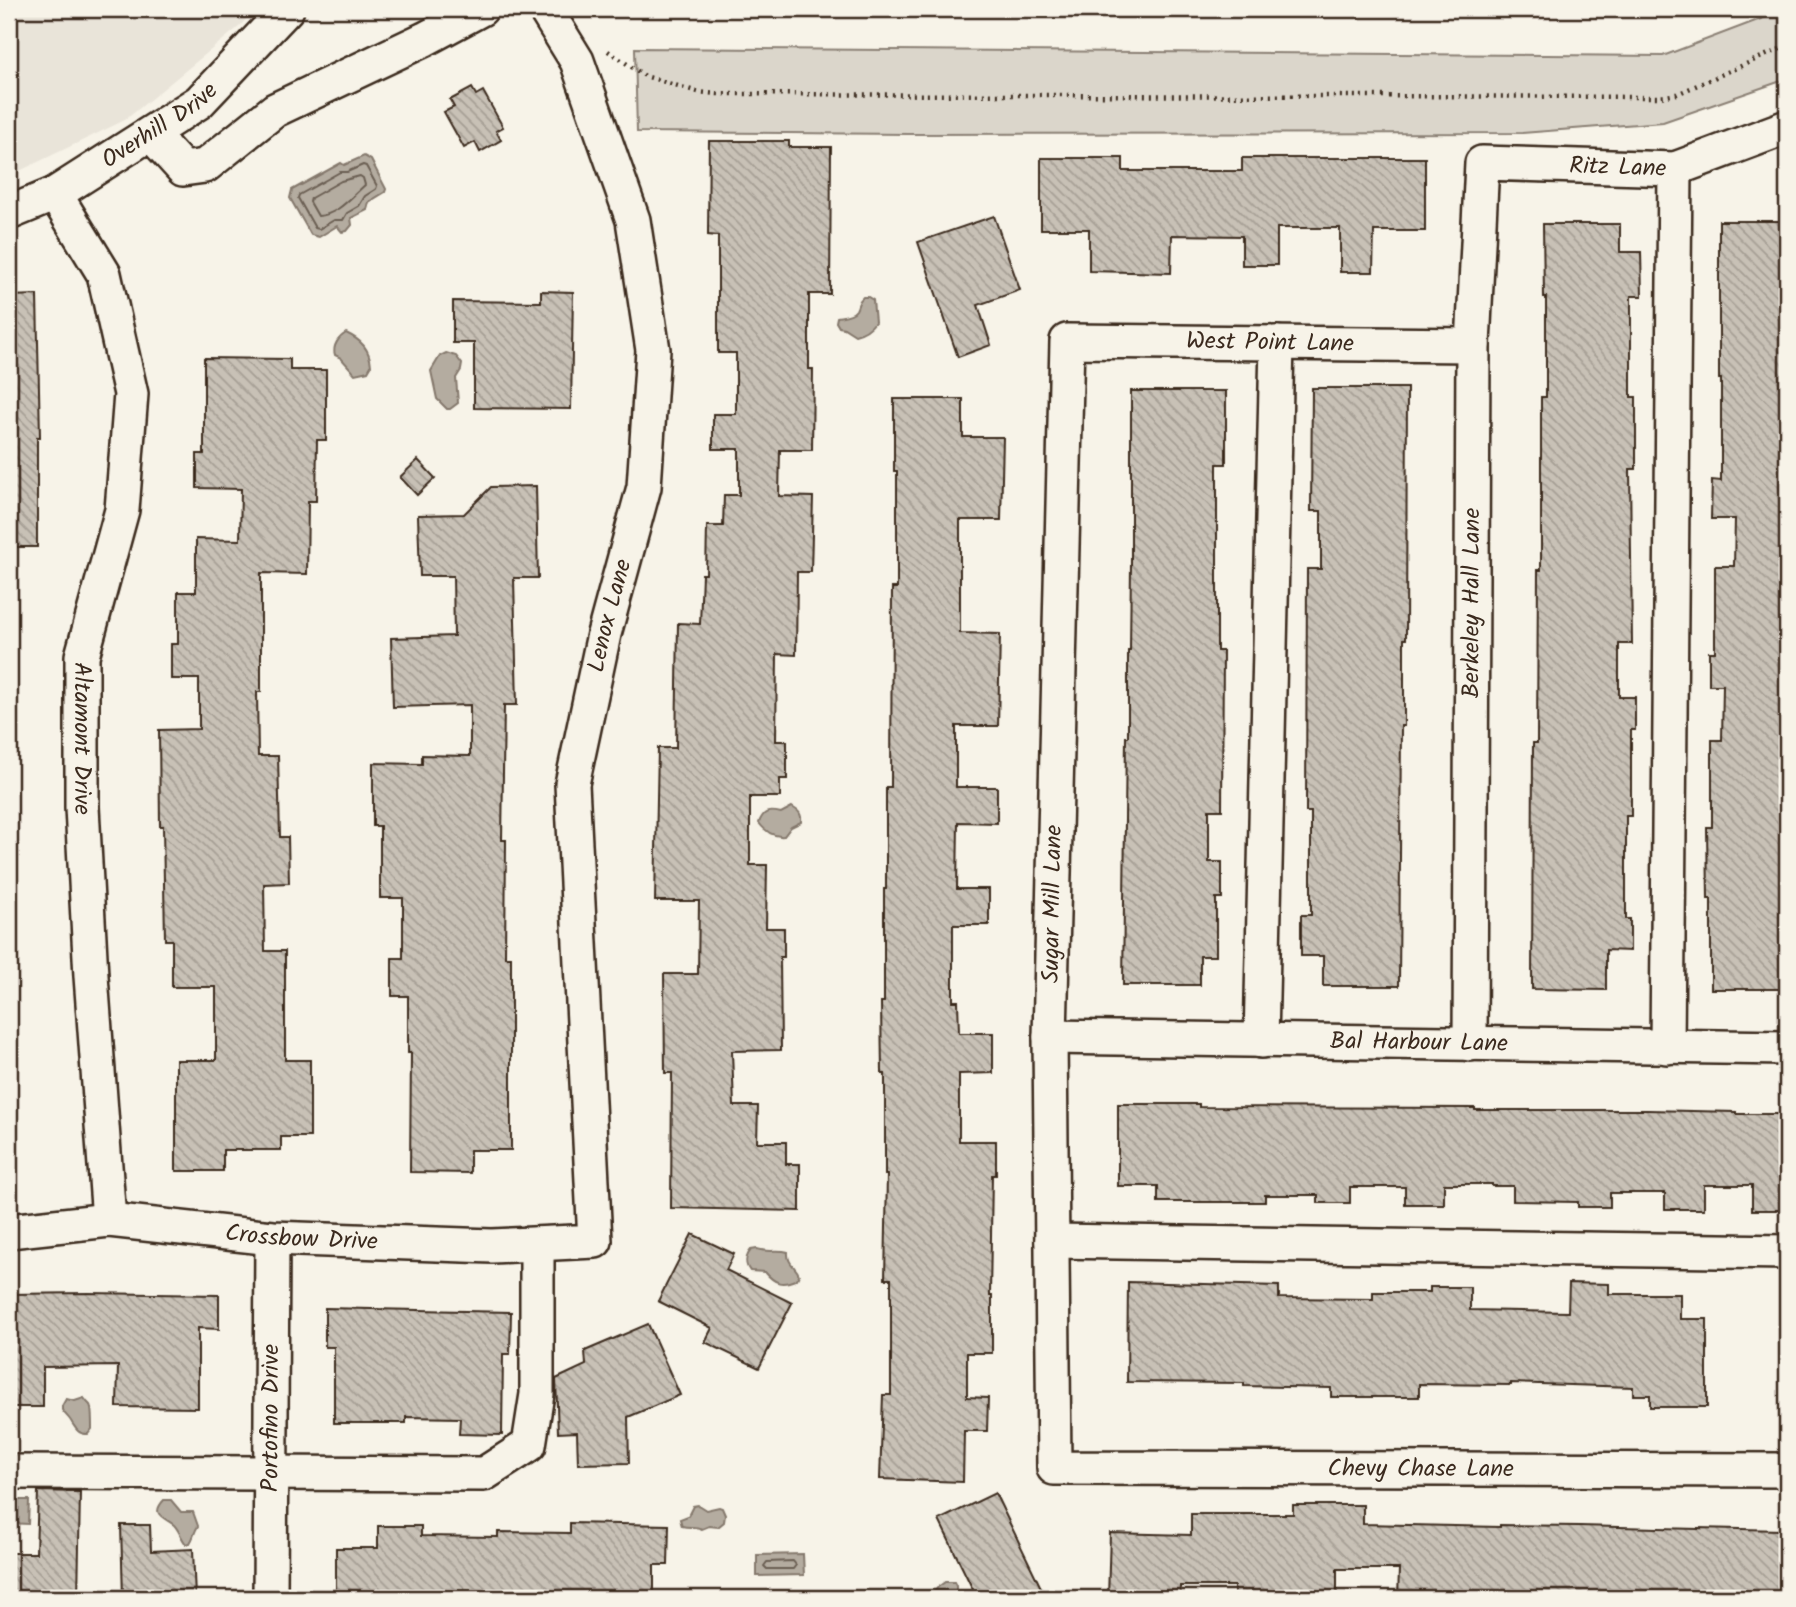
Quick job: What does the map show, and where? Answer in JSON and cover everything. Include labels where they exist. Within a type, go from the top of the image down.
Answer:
[{"type":"street","name":"Overhill Drive","points":[[9,213],[55,194],[199,102],[287,9]]},
{"type":"street","points":[[151,134],[183,169],[205,166],[275,110],[425,39],[481,9]]},
{"type":"street","name":"Lenox Lane","points":[[545,9],[577,61],[633,220],[653,349],[644,487],[604,634],[572,784],[595,1241]]},
{"type":"street","name":"Ritz Lane","points":[[1482,163],[1675,169],[1787,127]]},
{"type":"street","name":"Berkeley Hall Lane","points":[[1470,1044],[1473,345],[1482,163]]},
{"type":"street","points":[[1667,1047],[1675,169]]},
{"type":"street","name":"Altamont Drive","points":[[55,194],[104,274],[131,394],[122,510],[82,656],[82,807],[109,1220]]},
{"type":"street","name":"West Point Lane","points":[[1067,341],[1473,345]]},
{"type":"street","name":"Sugar Mill Lane","points":[[1054,1468],[1049,1037],[1067,341]]},
{"type":"street","points":[[1261,1041],[1277,343]]},
{"type":"street","name":"Bal Harbour Lane","points":[[1049,1037],[1787,1048]]},
{"type":"street","name":"Crossbow Drive","points":[[9,1231],[109,1220],[272,1238],[492,1246],[595,1241]]},
{"type":"street","name":"Portofino Drive","points":[[270,1598],[272,1238]]},
{"type":"street","points":[[1052,1241],[1787,1252]]},
{"type":"street","points":[[9,1472],[484,1474],[529,1446],[537,1394],[537,1244]]},
{"type":"street","name":"Chevy Chase Lane","points":[[1054,1468],[1787,1469]]},
{"type":"path","points":[[607,50],[645,76],[698,92],[718,94],[1660,97],[1686,91],[1787,46]]},
{"type":"shaded area","points":[[9,9],[255,9],[240,26],[125,120],[9,176]]},
{"type":"shaded area","points":[[1787,9],[1787,79],[1663,122],[1522,133],[637,132],[635,48],[1663,56]]},
{"type":"water","points":[[364,156],[371,160],[386,189],[385,192],[369,202],[367,210],[351,218],[352,225],[347,231],[342,232],[337,226],[319,237],[311,235],[290,198],[292,190],[341,163],[344,165]]},
{"type":"water","points":[[863,297],[873,300],[875,322],[855,335],[839,327],[837,317],[854,312]]},
{"type":"water","points":[[346,333],[367,350],[371,366],[368,371],[355,374],[335,355],[337,342]]},
{"type":"water","points":[[446,353],[456,356],[462,364],[456,378],[458,403],[450,409],[437,399],[431,371],[440,356]]},
{"type":"water","points":[[792,807],[800,813],[801,822],[791,827],[784,836],[770,833],[759,823],[767,812],[781,813]]},
{"type":"water","points":[[751,1250],[788,1252],[789,1259],[799,1275],[797,1279],[779,1283],[765,1272],[750,1271],[746,1263],[747,1257]]},
{"type":"water","points":[[84,1398],[91,1409],[92,1429],[88,1434],[78,1431],[62,1410],[66,1399],[75,1401]]},
{"type":"water","points":[[9,1500],[29,1500],[28,1524],[9,1523]]},
{"type":"water","points":[[164,1500],[171,1500],[181,1512],[193,1512],[198,1526],[190,1543],[186,1544],[174,1525],[158,1512]]},
{"type":"water","points":[[698,1505],[706,1510],[722,1508],[724,1522],[718,1527],[709,1526],[702,1529],[682,1526],[680,1519],[688,1516],[693,1506]]},
{"type":"water","points":[[803,1554],[804,1575],[757,1576],[757,1555]]},
{"type":"water","points":[[945,1582],[954,1582],[956,1598],[930,1598],[938,1587]]},
{"type":"building","points":[[472,88],[476,95],[483,91],[503,127],[496,131],[501,140],[480,152],[475,142],[464,148],[444,112],[454,107],[450,100]]},
{"type":"building","points":[[709,141],[789,141],[789,147],[831,147],[830,294],[809,294],[809,369],[813,369],[812,450],[780,450],[779,496],[813,497],[811,572],[797,572],[796,655],[777,654],[776,741],[787,741],[787,779],[780,779],[780,797],[750,797],[750,865],[767,865],[766,928],[784,928],[784,957],[780,957],[781,1050],[732,1051],[734,1106],[758,1106],[757,1142],[786,1142],[786,1164],[800,1164],[800,1211],[671,1208],[672,1073],[665,1073],[664,974],[698,974],[699,901],[655,901],[658,748],[676,748],[678,623],[700,624],[702,574],[706,574],[707,526],[723,526],[724,495],[739,495],[739,449],[713,449],[713,414],[736,414],[736,353],[718,353],[718,236],[708,235]]},
{"type":"building","points":[[1041,158],[1123,158],[1123,171],[1242,171],[1242,158],[1425,158],[1425,231],[1374,231],[1373,272],[1340,272],[1340,228],[1277,228],[1277,265],[1242,265],[1242,236],[1172,235],[1171,273],[1089,271],[1089,229],[1041,229]]},
{"type":"building","points":[[994,216],[1020,290],[978,305],[991,345],[958,357],[918,242]]},
{"type":"building","points":[[1719,221],[1787,221],[1787,989],[1711,989],[1711,899],[1708,899],[1707,827],[1712,827],[1712,740],[1722,740],[1723,685],[1709,685],[1709,652],[1715,652],[1715,566],[1734,566],[1735,519],[1711,519],[1712,480],[1721,481]]},
{"type":"building","points":[[1543,224],[1620,224],[1620,252],[1641,252],[1642,296],[1631,296],[1631,397],[1636,397],[1636,469],[1630,469],[1632,644],[1619,644],[1619,697],[1635,697],[1635,730],[1631,730],[1631,816],[1626,816],[1626,919],[1630,919],[1630,951],[1606,950],[1606,990],[1532,989],[1533,743],[1537,743],[1538,570],[1541,570],[1541,397],[1546,397]]},
{"type":"building","points":[[541,291],[573,292],[571,409],[474,408],[474,343],[453,343],[453,301],[541,302]]},
{"type":"building","points":[[37,295],[40,437],[37,437],[37,547],[9,547],[9,296]]},
{"type":"building","points":[[204,358],[290,359],[290,370],[326,370],[326,440],[317,440],[316,501],[308,501],[307,574],[261,573],[261,692],[257,692],[258,756],[278,756],[280,837],[288,837],[289,883],[264,884],[265,951],[285,951],[285,1060],[310,1060],[310,1137],[281,1137],[281,1150],[223,1150],[223,1171],[176,1171],[176,1060],[216,1060],[216,987],[172,987],[172,940],[165,940],[159,730],[199,729],[199,679],[171,679],[171,644],[178,644],[178,592],[196,592],[196,539],[240,540],[241,489],[197,488],[197,454],[204,454]]},
{"type":"building","points":[[1312,388],[1407,388],[1406,639],[1404,726],[1401,726],[1399,986],[1323,986],[1323,956],[1301,956],[1301,915],[1311,915],[1311,812],[1306,812],[1307,569],[1321,569],[1321,511],[1311,511]]},
{"type":"building","points":[[1131,391],[1226,391],[1226,464],[1217,464],[1217,651],[1223,651],[1222,810],[1209,810],[1209,862],[1222,862],[1222,898],[1216,898],[1216,956],[1200,956],[1200,985],[1123,985],[1126,737],[1130,651]]},
{"type":"building","points":[[894,399],[963,399],[963,437],[1003,437],[1001,520],[960,520],[960,633],[1000,634],[998,726],[956,726],[956,787],[997,787],[997,823],[958,822],[957,889],[989,889],[989,925],[953,925],[953,1001],[958,1001],[959,1033],[993,1033],[993,1073],[959,1074],[959,1141],[996,1141],[996,1175],[992,1175],[992,1353],[967,1353],[967,1397],[988,1398],[987,1431],[964,1431],[963,1482],[880,1479],[883,1395],[891,1395],[891,1279],[885,1279],[887,1175],[881,1002],[884,1002],[886,787],[891,787],[892,588],[897,588]]},
{"type":"building","points":[[418,460],[435,478],[417,495],[400,477]]},
{"type":"building","points":[[536,486],[538,578],[514,578],[517,705],[504,705],[502,840],[506,840],[505,957],[511,957],[511,1150],[470,1150],[470,1173],[410,1172],[411,1053],[408,1053],[408,996],[392,996],[392,958],[403,958],[403,898],[380,898],[380,826],[373,826],[373,763],[422,764],[422,755],[470,756],[470,705],[393,707],[391,638],[454,636],[453,576],[420,576],[418,515],[464,514],[491,487]]},
{"type":"building","points":[[1118,1104],[1787,1114],[1787,1210],[1752,1210],[1752,1185],[1704,1185],[1704,1209],[1665,1209],[1665,1193],[1610,1193],[1610,1207],[1578,1207],[1578,1202],[1513,1201],[1513,1186],[1492,1184],[1444,1184],[1444,1204],[1405,1204],[1405,1187],[1350,1187],[1350,1203],[1318,1203],[1318,1195],[1265,1195],[1265,1202],[1158,1202],[1158,1186],[1118,1186]]},
{"type":"building","points":[[692,1234],[734,1254],[726,1270],[792,1303],[759,1368],[705,1342],[712,1328],[658,1301]]},
{"type":"building","points":[[1128,1282],[1279,1286],[1279,1298],[1373,1299],[1373,1292],[1430,1292],[1430,1287],[1470,1287],[1470,1310],[1568,1312],[1569,1283],[1609,1284],[1609,1294],[1680,1294],[1680,1319],[1707,1319],[1707,1407],[1650,1407],[1650,1395],[1633,1395],[1633,1387],[1511,1383],[1419,1384],[1419,1397],[1331,1397],[1331,1388],[1244,1386],[1244,1383],[1127,1382]]},
{"type":"building","points":[[9,1294],[219,1295],[219,1329],[198,1328],[198,1408],[117,1407],[118,1366],[43,1367],[43,1407],[9,1407]]},
{"type":"building","points":[[325,1308],[511,1312],[510,1354],[503,1354],[502,1435],[459,1434],[460,1418],[406,1417],[406,1423],[334,1423],[334,1347],[325,1347]]},
{"type":"building","points":[[648,1324],[680,1395],[628,1417],[629,1463],[578,1464],[577,1432],[558,1433],[556,1379],[586,1365],[585,1351]]},
{"type":"building","points":[[38,1491],[80,1492],[78,1598],[9,1598],[9,1553],[36,1553]]},
{"type":"building","points":[[995,1493],[1046,1598],[977,1598],[939,1520]]},
{"type":"building","points":[[1293,1505],[1363,1505],[1363,1524],[1782,1530],[1781,1552],[1787,1552],[1787,1598],[1398,1598],[1399,1569],[1337,1569],[1337,1598],[1234,1598],[1234,1586],[1180,1586],[1180,1598],[1108,1598],[1110,1533],[1191,1535],[1191,1514],[1293,1514]]},
{"type":"building","points":[[570,1523],[669,1525],[668,1565],[654,1565],[654,1598],[336,1598],[336,1548],[378,1548],[378,1526],[421,1526],[421,1536],[498,1537],[498,1532],[570,1533]]},
{"type":"building","points":[[121,1525],[150,1525],[151,1551],[193,1549],[195,1598],[123,1598]]}]
